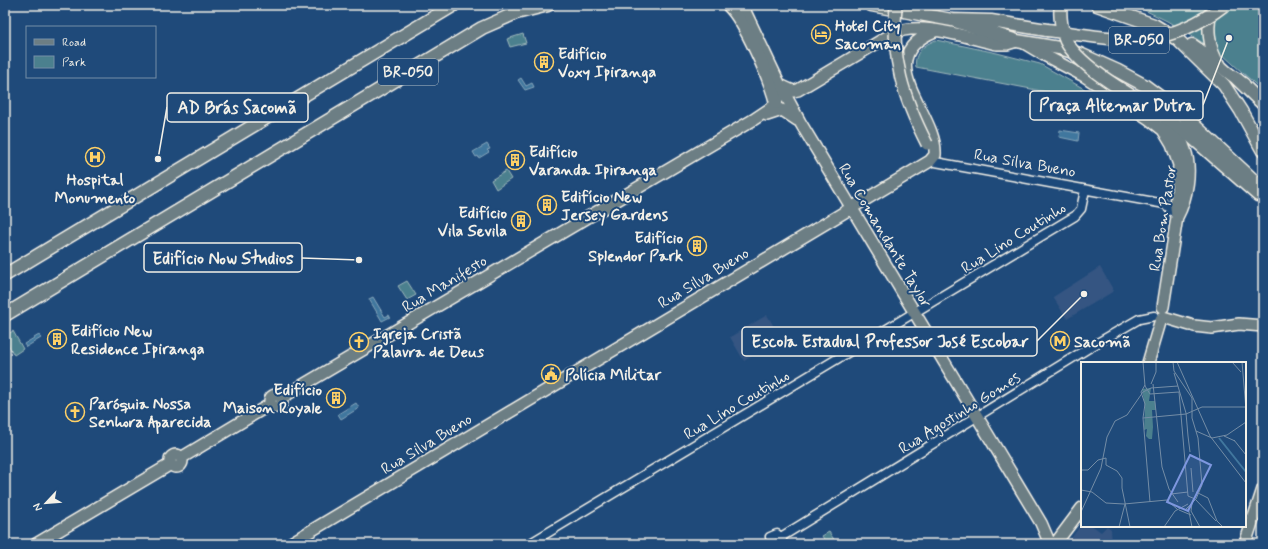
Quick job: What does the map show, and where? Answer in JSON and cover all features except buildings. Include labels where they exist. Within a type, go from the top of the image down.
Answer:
[{"type":"highway","name":"BR-050","points":[[5,274],[454,5]]},
{"type":"highway","name":"BR-050","points":[[5,315],[482,28],[516,13],[548,5]]},
{"type":"highway","points":[[728,5],[739,19],[769,78],[776,102]]},
{"type":"highway","name":"BR-050","points":[[871,5],[952,20],[991,21],[1102,38],[1143,40],[1159,38],[1180,31],[1202,21],[1224,5]]},
{"type":"highway","points":[[1061,5],[1062,25],[1066,41],[1080,59],[1187,133],[1231,174],[1263,198]]},
{"type":"highway","points":[[1097,5],[1154,25],[1177,39],[1188,43],[1219,64]]},
{"type":"highway","points":[[952,20],[1021,42],[1059,48],[1080,54],[1118,71],[1144,85],[1179,111],[1263,189]]},
{"type":"highway","points":[[1177,39],[1224,86],[1241,111],[1263,151]]},
{"type":"highway","points":[[1237,79],[1263,104]]},
{"type":"main road","name":"Rua Comandante Taylor","points":[[742,5],[779,84],[800,122],[1041,523],[1050,544]]},
{"type":"main road","points":[[896,5],[894,37],[898,68],[907,102],[927,144],[930,161]]},
{"type":"main road","points":[[1214,5],[1210,15],[1209,32],[1213,52],[1219,64],[1237,79],[1263,97]]},
{"type":"main road","points":[[753,120],[776,102],[779,84],[793,91],[798,90],[900,30],[913,28],[935,31],[997,44],[1021,42],[1044,56],[1084,76],[1150,119],[1163,130],[1172,145],[1180,165],[1176,207],[1177,217]]},
{"type":"main road","points":[[930,161],[934,155],[933,139],[912,94],[906,66],[910,50],[915,43],[935,31]]},
{"type":"main road","points":[[753,120],[782,110],[800,122]]},
{"type":"main road","name":"Rua Bom Pastor","points":[[1148,362],[1160,315],[1177,217],[1183,207],[1187,184],[1187,156],[1177,134],[1161,115]]},
{"type":"main road","name":"Rua Manifesto","points":[[36,544],[171,464],[170,460],[172,457],[177,455],[181,458],[271,404],[274,406],[279,406],[282,402],[281,398],[753,120]]},
{"type":"main road","name":"Rua Silva Bueno","points":[[289,544],[930,161]]},
{"type":"main road","points":[[1160,315],[1192,326],[1212,328],[1239,324],[1263,326]]},
{"type":"main road","points":[[1247,539],[1263,489]]},
{"type":"main road","points":[[1055,544],[1081,509]]},
{"type":"street","name":"Rua Silva Bueno","points":[[930,161],[1165,204]]},
{"type":"street","name":"Rua Lino Coutinho","points":[[529,544],[1075,216],[1081,209],[1084,190]]},
{"type":"street","points":[[1177,217],[1165,204],[1178,195]]},
{"type":"street","name":"Rua Agostinho Gomes","points":[[770,544],[770,537],[773,534],[777,534],[780,540],[977,417],[1139,319],[1160,315]]},
{"type":"shaded area","points":[[521,78],[526,86],[532,83],[534,87],[525,90],[518,80]]},
{"type":"shaded area","points":[[1060,130],[1079,133],[1078,141],[1059,137]]},
{"type":"shaded area","points":[[487,144],[490,149],[487,150],[489,152],[479,158],[478,156],[476,157],[473,152]]},
{"type":"shaded area","points":[[1100,267],[1114,291],[1067,319],[1053,297]]},
{"type":"shaded area","points":[[373,297],[385,317],[389,315],[390,317],[382,321],[369,299]]},
{"type":"shaded area","points":[[767,315],[781,338],[744,361],[730,337]]},
{"type":"shaded area","points":[[39,335],[41,338],[26,347],[24,344]]},
{"type":"shaded area","points":[[356,403],[359,408],[341,419],[338,414]]},
{"type":"shaded area","points":[[1081,524],[1081,527],[1094,527],[1101,532],[1106,527],[1111,529],[1112,544],[1067,544]]},
{"type":"shaded area","points":[[320,536],[325,544],[308,544],[308,543]]},
{"type":"green space","points":[[1149,5],[1263,5],[1263,91],[1223,55],[1167,21],[1138,7]]},
{"type":"green space","points":[[523,34],[526,43],[510,47],[507,39]]},
{"type":"green space","points":[[936,40],[1040,64],[1088,91],[1097,99],[1094,101],[916,67],[916,57],[918,53],[928,44]]},
{"type":"green space","points":[[506,171],[511,179],[496,189],[491,180]]},
{"type":"green space","points":[[407,281],[416,295],[407,300],[398,286]]},
{"type":"green space","points":[[13,331],[23,349],[14,355],[5,339],[5,336]]},
{"type":"green space","points":[[829,532],[837,544],[827,544],[822,536]]},
{"type":"place","name":"Hotel City Sacoman","points":[[821,34]]},
{"type":"place","name":"Praça Altemar Dutra","points":[[1229,38]]},
{"type":"place","name":"Edifício Voxy Ipiranga","points":[[544,62]]},
{"type":"place","name":"Hospital Monumento","points":[[95,157]]},
{"type":"place","name":"AD Brás Sacomã","points":[[158,159]]},
{"type":"place","name":"Edifício Varanda Ipiranga","points":[[515,160]]},
{"type":"place","name":"Edifício New Jersey Gardens","points":[[547,205]]},
{"type":"place","name":"Edifício Vila Sevila","points":[[521,221]]},
{"type":"place","name":"Edifício Splendor Park","points":[[697,246]]},
{"type":"place","name":"Edifício Now Studios","points":[[359,260]]},
{"type":"place","name":"Escola Estadual Professor José Escobar","points":[[1084,294]]},
{"type":"place","name":"Edifício New Residence Ipiranga","points":[[57,339]]},
{"type":"place","name":"Sacomã","points":[[1060,341]]},
{"type":"place","name":"Igreja Cristã Palavra de Deus","points":[[359,342]]},
{"type":"place","name":"Polícia Militar","points":[[551,374]]},
{"type":"place","name":"Edifício Maison Royale","points":[[336,398]]},
{"type":"place","name":"Paróquia Nossa Senhora Aparecida","points":[[75,412]]}]
